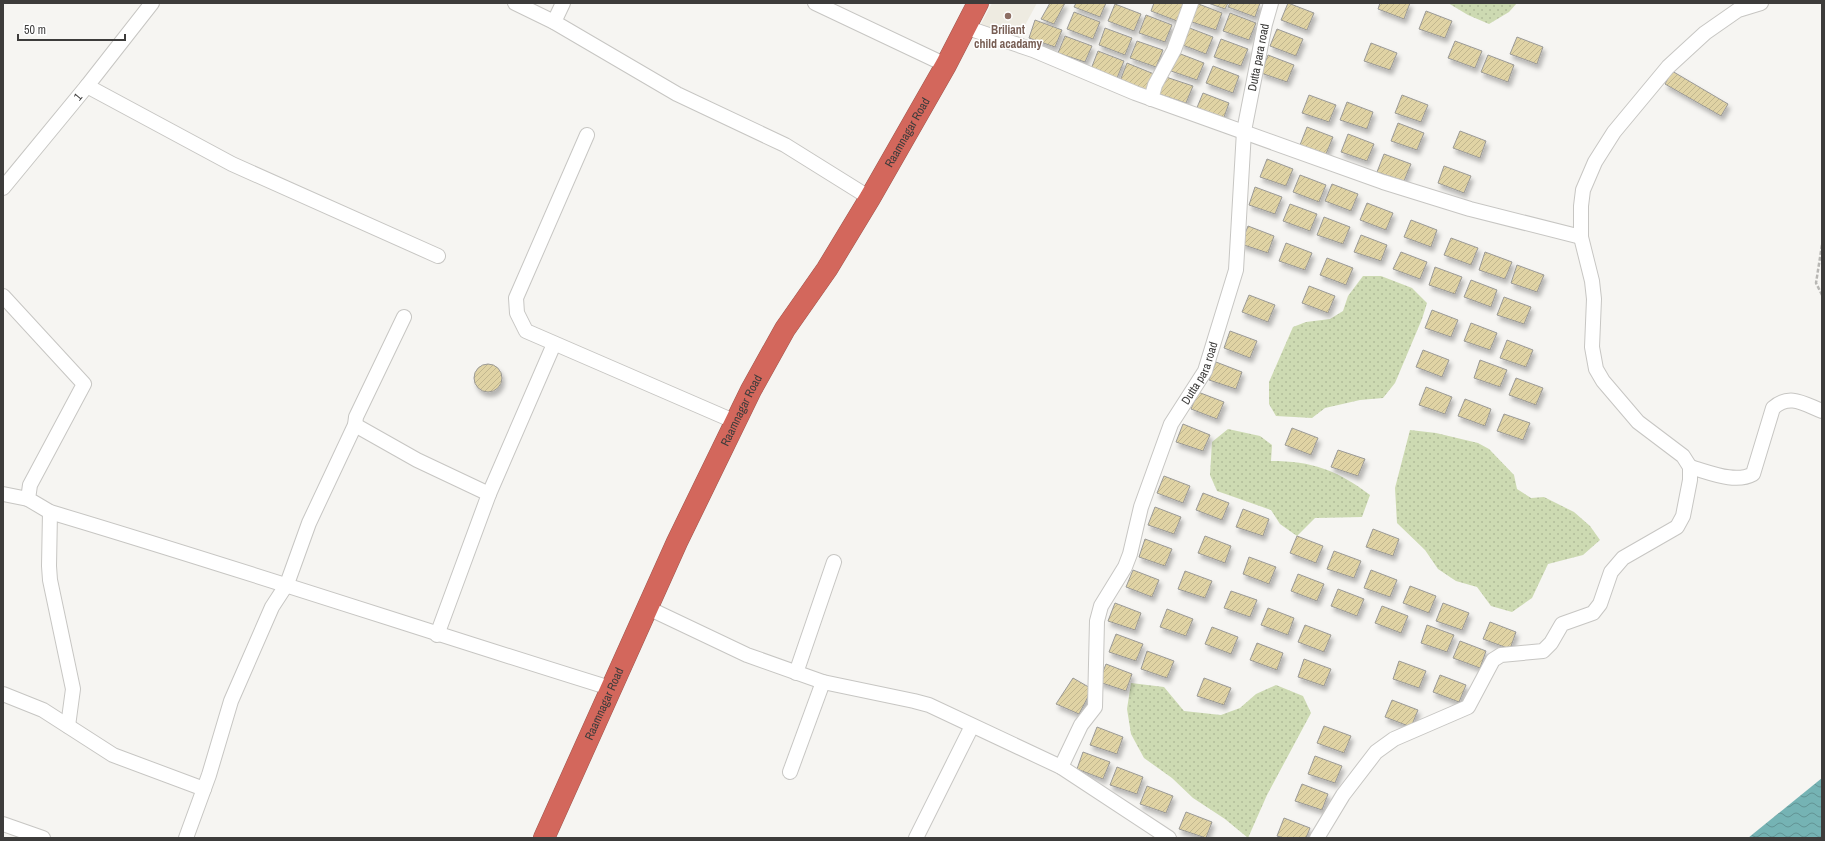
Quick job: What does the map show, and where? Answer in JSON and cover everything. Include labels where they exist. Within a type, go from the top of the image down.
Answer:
[{"type":"highway","name":"Raamnagar Road","points":[[544,838],[610,688],[677,542],[736,422],[785,329],[827,269],[870,198],[946,65],[978,3]]},
{"type":"street","name":"1","points":[[3,188],[87,86],[152,3]]},
{"type":"street","points":[[515,3],[554,22],[677,94],[785,145],[870,198]]},
{"type":"street","points":[[554,22],[563,3]]},
{"type":"street","points":[[815,3],[946,65]]},
{"type":"street","points":[[1152,99],[1155,85],[1174,50],[1191,3]]},
{"type":"street","name":"Dutta para road","points":[[1060,767],[1081,725],[1095,707],[1096,621],[1101,606],[1125,567],[1130,554],[1141,507],[1171,424],[1205,371],[1236,270],[1244,132],[1265,24],[1271,3]]},
{"type":"street","points":[[1318,838],[1343,795],[1376,752],[1394,739],[1468,707],[1493,660],[1501,655],[1544,651],[1551,643],[1562,624],[1593,613],[1600,604],[1611,572],[1623,558],[1677,527],[1683,516],[1690,480],[1690,467],[1683,456],[1638,422],[1603,381],[1596,369],[1592,347],[1594,299],[1592,281],[1581,237],[1581,206],[1583,190],[1595,162],[1614,132],[1668,67],[1705,33],[1738,10],[1762,3]]},
{"type":"street","points":[[965,27],[1033,50],[1152,99],[1383,182],[1470,208],[1581,237]]},
{"type":"street","points":[[87,86],[232,164],[438,256]]},
{"type":"street","points":[[587,135],[516,298],[517,313],[526,331],[736,422]]},
{"type":"street","points":[[3,296],[84,384],[30,485],[28,499]]},
{"type":"street","points":[[186,838],[204,789],[231,701],[272,607],[287,584],[309,523],[355,425],[356,417],[404,317]]},
{"type":"street","points":[[437,635],[488,494],[554,344]]},
{"type":"street","points":[[1690,467],[1735,478],[1746,478],[1753,474],[1773,408],[1780,402],[1789,400],[1800,402],[1822,412]]},
{"type":"street","points":[[355,425],[417,460],[488,494]]},
{"type":"street","points":[[3,494],[28,499],[50,512],[287,584],[437,635],[610,688]]},
{"type":"street","points":[[50,512],[50,580],[73,689],[68,726]]},
{"type":"street","points":[[796,673],[834,562]]},
{"type":"street","points":[[648,608],[747,655],[796,673],[823,682],[914,700],[929,705],[1060,767],[1169,838]]},
{"type":"street","points":[[790,772],[823,682]]},
{"type":"street","points":[[3,694],[43,710],[113,755],[204,789]]},
{"type":"street","points":[[916,838],[972,726]]},
{"type":"street","points":[[3,824],[43,838]]},
{"type":"path","points":[[1822,245],[1816,283],[1822,295]]},
{"type":"shaded area","name":"Briliant child acadamy","points":[[992,3],[1037,3],[1016,42],[979,28]]},
{"type":"green space","points":[[1448,3],[1517,3],[1509,12],[1489,24],[1468,15]]},
{"type":"green space","points":[[1363,276],[1381,276],[1412,288],[1427,303],[1422,319],[1395,383],[1383,398],[1360,400],[1325,408],[1312,418],[1276,416],[1269,404],[1269,382],[1293,327],[1306,322],[1330,319],[1343,311],[1348,296]]},
{"type":"green space","points":[[1228,429],[1260,436],[1272,445],[1271,461],[1286,461],[1312,465],[1335,473],[1358,486],[1370,495],[1362,517],[1315,518],[1297,536],[1280,524],[1271,510],[1217,491],[1210,475],[1212,442]]},
{"type":"green space","points":[[1410,430],[1436,433],[1478,443],[1489,449],[1514,475],[1517,489],[1531,498],[1544,497],[1574,512],[1590,526],[1600,540],[1583,555],[1548,564],[1532,598],[1512,612],[1491,606],[1477,587],[1456,581],[1438,569],[1425,550],[1397,523],[1395,488]]},
{"type":"green space","points":[[1131,683],[1164,687],[1184,711],[1221,715],[1240,708],[1256,694],[1276,685],[1303,696],[1311,713],[1267,795],[1248,838],[1225,819],[1193,798],[1172,778],[1144,758],[1131,734],[1127,709]]},
{"type":"water","points":[[1822,778],[1822,838],[1748,838]]},
{"type":"building","points":[[1050,3],[1065,3],[1054,24],[1041,19]]},
{"type":"building","points":[[1076,3],[1106,3],[1100,17],[1074,7]]},
{"type":"building","points":[[1154,3],[1184,4],[1177,21],[1151,11]]},
{"type":"building","points":[[1196,3],[1222,13],[1216,30],[1189,21]]},
{"type":"building","points":[[1208,3],[1228,3],[1225,9]]},
{"type":"building","points":[[1230,3],[1260,3],[1255,17],[1228,7]]},
{"type":"building","points":[[1288,3],[1314,13],[1307,30],[1281,20]]},
{"type":"building","points":[[1380,3],[1410,3],[1404,19],[1378,9]]},
{"type":"building","points":[[1115,4],[1141,14],[1134,31],[1108,21]]},
{"type":"building","points":[[1426,11],[1452,21],[1445,38],[1419,29]]},
{"type":"building","points":[[1074,12],[1100,22],[1093,39],[1067,29]]},
{"type":"building","points":[[1230,13],[1256,23],[1249,40],[1223,31]]},
{"type":"building","points":[[1146,15],[1172,25],[1165,42],[1139,33]]},
{"type":"building","points":[[1035,20],[1062,30],[1055,47],[1029,38]]},
{"type":"building","points":[[1187,27],[1213,37],[1206,54],[1180,44]]},
{"type":"building","points":[[1105,28],[1132,38],[1125,55],[1099,45]]},
{"type":"building","points":[[1277,29],[1303,39],[1296,56],[1270,46]]},
{"type":"building","points":[[1065,36],[1092,46],[1085,62],[1058,53]]},
{"type":"building","points":[[1517,37],[1543,47],[1537,64],[1510,54]]},
{"type":"building","points":[[1221,39],[1248,49],[1241,66],[1214,57]]},
{"type":"building","points":[[1137,41],[1163,50],[1156,67],[1130,58]]},
{"type":"building","points":[[1455,41],[1482,51],[1475,68],[1448,58]]},
{"type":"building","points":[[1371,43],[1397,53],[1390,70],[1364,61]]},
{"type":"building","points":[[1098,51],[1124,61],[1117,78],[1091,69]]},
{"type":"building","points":[[1178,53],[1204,63],[1197,80],[1171,71]]},
{"type":"building","points":[[1268,55],[1294,65],[1287,82],[1261,73]]},
{"type":"building","points":[[1488,55],[1514,65],[1508,82],[1481,72]]},
{"type":"building","points":[[1127,63],[1154,74],[1147,91],[1120,81]]},
{"type":"building","points":[[1213,66],[1239,76],[1233,93],[1206,83]]},
{"type":"building","points":[[1672,71],[1728,104],[1721,116],[1665,84]]},
{"type":"building","points":[[1166,77],[1193,86],[1186,103],[1159,94]]},
{"type":"building","points":[[1203,93],[1229,103],[1223,120],[1196,110]]},
{"type":"building","points":[[1309,95],[1336,105],[1329,122],[1302,113]]},
{"type":"building","points":[[1402,95],[1428,105],[1421,122],[1395,113]]},
{"type":"building","points":[[1347,102],[1373,112],[1367,129],[1340,120]]},
{"type":"building","points":[[1398,123],[1424,133],[1417,150],[1391,141]]},
{"type":"building","points":[[1307,127],[1333,137],[1326,154],[1300,145]]},
{"type":"building","points":[[1460,131],[1486,141],[1480,158],[1453,148]]},
{"type":"building","points":[[1348,134],[1374,144],[1367,161],[1341,152]]},
{"type":"building","points":[[1384,154],[1411,164],[1404,181],[1377,172]]},
{"type":"building","points":[[1267,159],[1293,169],[1286,186],[1260,177]]},
{"type":"building","points":[[1444,166],[1471,176],[1464,193],[1438,183]]},
{"type":"building","points":[[1300,175],[1326,185],[1319,202],[1293,192]]},
{"type":"building","points":[[1332,184],[1358,194],[1351,211],[1325,201]]},
{"type":"building","points":[[1255,187],[1282,197],[1275,214],[1249,205]]},
{"type":"building","points":[[1367,203],[1393,213],[1386,230],[1360,220]]},
{"type":"building","points":[[1290,204],[1317,214],[1310,231],[1283,221]]},
{"type":"building","points":[[1324,217],[1350,227],[1343,244],[1317,235]]},
{"type":"building","points":[[1411,220],[1437,230],[1431,247],[1404,237]]},
{"type":"building","points":[[1248,226],[1274,236],[1268,253],[1241,244]]},
{"type":"building","points":[[1361,235],[1387,245],[1381,261],[1354,252]]},
{"type":"building","points":[[1451,238],[1478,248],[1471,265],[1444,255]]},
{"type":"building","points":[[1286,243],[1312,253],[1305,270],[1279,261]]},
{"type":"building","points":[[1401,252],[1427,262],[1420,279],[1393,269]]},
{"type":"building","points":[[1485,252],[1512,262],[1505,279],[1479,270]]},
{"type":"building","points":[[1327,258],[1353,268],[1346,285],[1320,275]]},
{"type":"building","points":[[1517,265],[1544,275],[1537,292],[1511,283]]},
{"type":"building","points":[[1435,267],[1462,277],[1455,294],[1429,285]]},
{"type":"building","points":[[1471,280],[1497,290],[1491,307],[1464,297]]},
{"type":"building","points":[[1309,286],[1335,296],[1328,313],[1302,303]]},
{"type":"building","points":[[1249,295],[1275,305],[1268,322],[1242,312]]},
{"type":"building","points":[[1504,297],[1531,307],[1524,324],[1497,315]]},
{"type":"building","points":[[1432,310],[1458,320],[1451,337],[1425,328]]},
{"type":"building","points":[[1471,323],[1497,333],[1490,350],[1464,341]]},
{"type":"building","points":[[1230,331],[1257,341],[1250,358],[1224,348]]},
{"type":"building","points":[[1507,340],[1533,350],[1526,367],[1500,358]]},
{"type":"building","points":[[1423,350],[1449,360],[1442,377],[1416,367]]},
{"type":"building","points":[[1480,360],[1507,370],[1500,387],[1474,378]]},
{"type":"building","points":[[1216,362],[1242,372],[1236,389],[1209,380]]},
{"type":"building","points":[[488,364],[498,368],[502,378],[498,388],[488,392],[478,388],[474,378],[478,368]]},
{"type":"building","points":[[1516,378],[1543,388],[1536,405],[1509,395]]},
{"type":"building","points":[[1426,387],[1452,397],[1445,414],[1419,405]]},
{"type":"building","points":[[1198,392],[1224,402],[1217,419],[1191,409]]},
{"type":"building","points":[[1465,399],[1491,409],[1485,426],[1458,416]]},
{"type":"building","points":[[1504,414],[1530,423],[1523,440],[1497,431]]},
{"type":"building","points":[[1183,424],[1210,435],[1203,451],[1176,442]]},
{"type":"building","points":[[1292,428],[1318,438],[1311,455],[1285,445]]},
{"type":"building","points":[[1338,450],[1365,459],[1358,476],[1331,467]]},
{"type":"building","points":[[1164,476],[1190,486],[1183,503],[1157,493]]},
{"type":"building","points":[[1203,493],[1229,503],[1222,520],[1196,510]]},
{"type":"building","points":[[1155,507],[1181,517],[1174,534],[1148,525]]},
{"type":"building","points":[[1243,509],[1269,519],[1263,536],[1236,527]]},
{"type":"building","points":[[1373,529],[1399,539],[1393,556],[1366,547]]},
{"type":"building","points":[[1205,536],[1231,546],[1225,563],[1198,553]]},
{"type":"building","points":[[1297,536],[1323,546],[1316,563],[1290,553]]},
{"type":"building","points":[[1145,539],[1172,549],[1165,566],[1139,557]]},
{"type":"building","points":[[1334,551],[1361,561],[1354,578],[1327,569]]},
{"type":"building","points":[[1249,557],[1276,567],[1269,584],[1243,574]]},
{"type":"building","points":[[1133,570],[1159,580],[1152,597],[1126,587]]},
{"type":"building","points":[[1371,570],[1397,580],[1390,597],[1364,588]]},
{"type":"building","points":[[1185,571],[1212,581],[1205,598],[1178,589]]},
{"type":"building","points":[[1298,574],[1324,584],[1317,601],[1291,591]]},
{"type":"building","points":[[1410,586],[1436,596],[1429,613],[1403,603]]},
{"type":"building","points":[[1338,589],[1364,599],[1357,616],[1331,606]]},
{"type":"building","points":[[1231,591],[1257,600],[1250,617],[1224,608]]},
{"type":"building","points":[[1115,603],[1141,613],[1135,630],[1108,621]]},
{"type":"building","points":[[1443,603],[1469,613],[1462,630],[1436,621]]},
{"type":"building","points":[[1382,606],[1408,616],[1401,633],[1375,623]]},
{"type":"building","points":[[1268,608],[1294,618],[1288,635],[1261,625]]},
{"type":"building","points":[[1167,609],[1193,619],[1186,636],[1160,627]]},
{"type":"building","points":[[1490,622],[1516,632],[1510,649],[1483,639]]},
{"type":"building","points":[[1305,625],[1331,635],[1324,652],[1298,642]]},
{"type":"building","points":[[1427,625],[1454,635],[1447,652],[1421,643]]},
{"type":"building","points":[[1212,627],[1238,637],[1231,654],[1205,644]]},
{"type":"building","points":[[1116,634],[1143,644],[1136,661],[1109,652]]},
{"type":"building","points":[[1460,641],[1486,651],[1480,668],[1453,658]]},
{"type":"building","points":[[1257,643],[1283,653],[1277,670],[1250,660]]},
{"type":"building","points":[[1147,651],[1174,661],[1167,678],[1141,669]]},
{"type":"building","points":[[1304,659],[1331,669],[1324,686],[1298,677]]},
{"type":"building","points":[[1399,661],[1426,671],[1419,688],[1393,679]]},
{"type":"building","points":[[1106,664],[1132,674],[1126,691],[1099,682]]},
{"type":"building","points":[[1440,675],[1466,685],[1459,702],[1433,692]]},
{"type":"building","points":[[1073,678],[1092,689],[1079,714],[1056,704]]},
{"type":"building","points":[[1204,678],[1231,688],[1224,705],[1197,696]]},
{"type":"building","points":[[1392,700],[1418,710],[1411,727],[1385,717]]},
{"type":"building","points":[[1324,726],[1351,736],[1344,753],[1317,743]]},
{"type":"building","points":[[1097,727],[1123,737],[1117,754],[1090,745]]},
{"type":"building","points":[[1083,752],[1110,762],[1103,779],[1077,769]]},
{"type":"building","points":[[1315,756],[1342,766],[1335,783],[1308,774]]},
{"type":"building","points":[[1117,767],[1143,777],[1137,794],[1110,785]]},
{"type":"building","points":[[1302,784],[1328,794],[1322,810],[1295,801]]},
{"type":"building","points":[[1147,786],[1173,796],[1166,813],[1140,804]]},
{"type":"building","points":[[1186,812],[1212,822],[1206,838],[1179,829]]},
{"type":"building","points":[[1284,818],[1310,828],[1306,838],[1284,838],[1277,836]]},
{"type":"place","name":"Briliant child acadamy","points":[[1008,16]]}]
